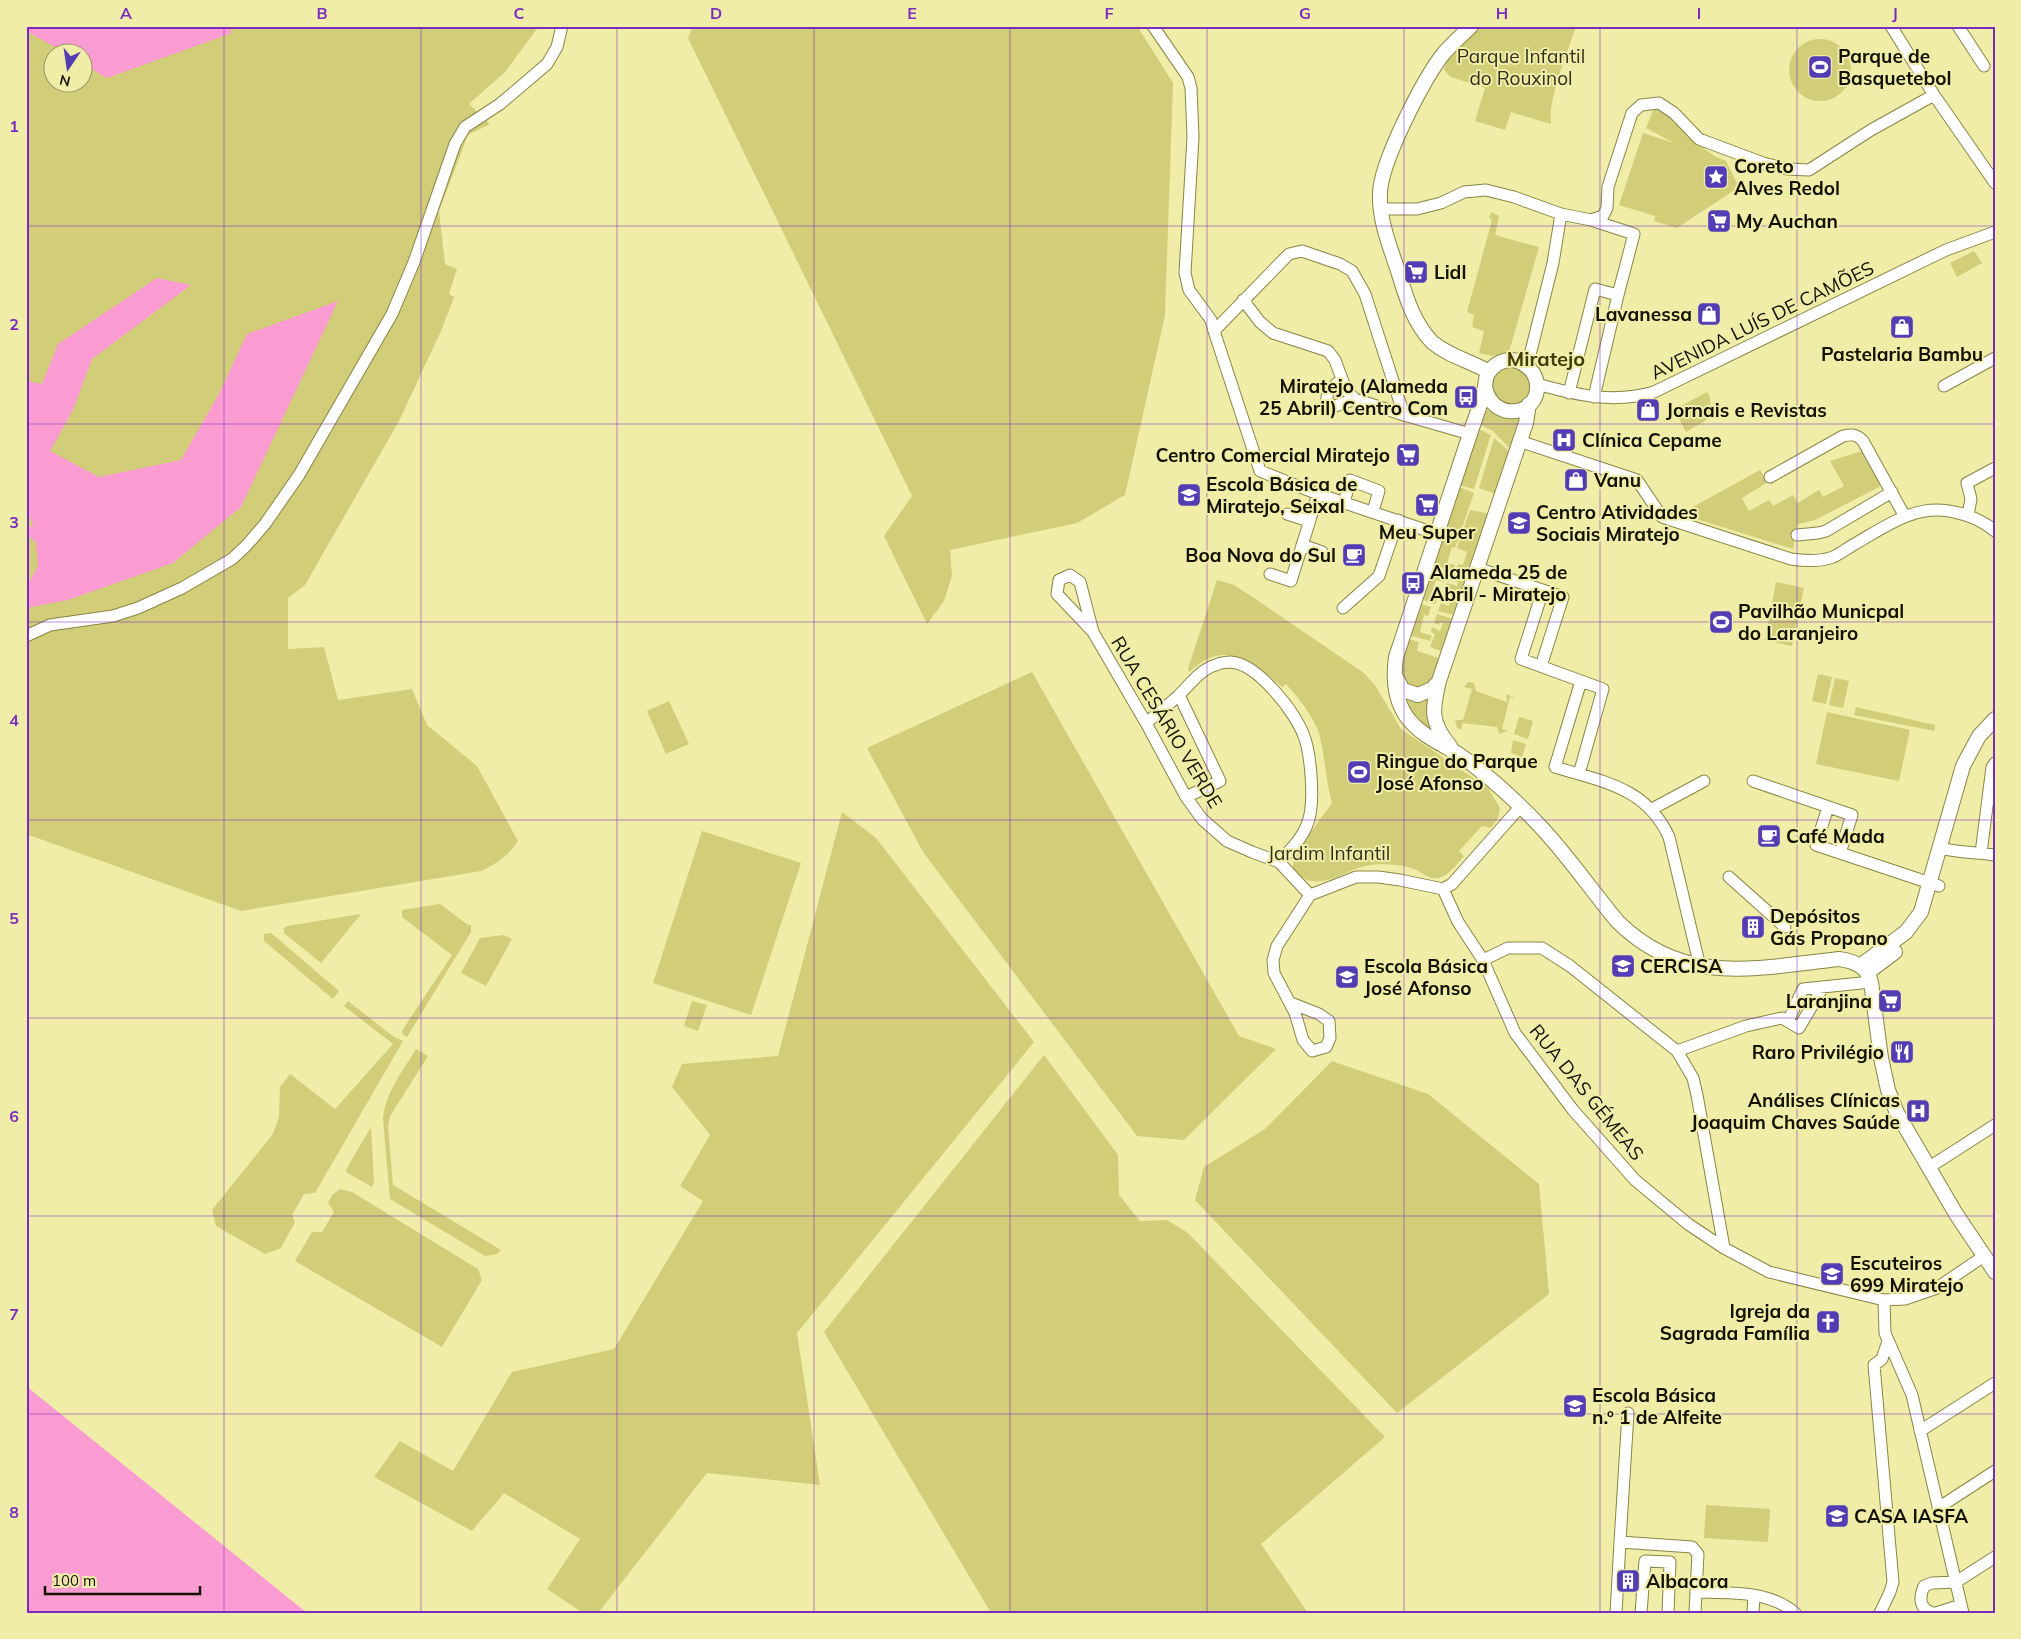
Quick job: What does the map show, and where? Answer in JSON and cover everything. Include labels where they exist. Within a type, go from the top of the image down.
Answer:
[{"type":"main road","points":[[1470,26],[1444,54],[1419,94],[1396,142],[1380,184],[1381,209],[1402,283],[1416,321],[1435,344],[1445,351],[1476,363],[1489,372]]},
{"type":"main road","points":[[1529,404],[1516,412],[1501,410],[1489,401],[1485,380],[1493,367],[1503,361],[1515,360],[1521,362],[1532,371],[1537,384],[1535,395],[1529,404],[1520,441],[1439,681],[1434,704],[1434,716],[1438,732],[1456,752],[1521,806],[1555,843],[1605,907],[1628,932],[1660,953],[1700,967],[1723,970],[1740,970],[1839,959],[1866,973]]},
{"type":"main road","points":[[1456,752],[1438,743],[1416,727],[1406,716],[1395,688],[1394,671],[1396,657],[1485,386]]},
{"type":"main road","points":[[1394,671],[1398,684],[1403,690],[1411,694],[1425,693],[1432,689],[1439,681]]},
{"type":"main road","points":[[1945,849],[1963,766],[1979,736],[1995,718]]},
{"type":"main road","points":[[1866,973],[1917,934],[1924,925],[1933,908],[1935,885],[1971,770],[1978,754],[1995,731]]},
{"type":"main road","points":[[1866,973],[1880,1058],[1888,1090],[1903,1126],[1995,1272]]},
{"type":"street","points":[[26,636],[50,625],[114,616],[138,608],[173,592],[232,559],[246,546],[265,524],[299,475],[392,314],[414,262],[455,144],[465,127],[500,104],[547,64],[557,47],[562,26]]},
{"type":"street","points":[[1152,26],[1188,77],[1191,88],[1193,137],[1185,273],[1190,290],[1210,320],[1260,471],[1318,494],[1437,534]]},
{"type":"street","points":[[1890,26],[1934,95],[1995,183]]},
{"type":"street","points":[[1958,26],[1984,66]]},
{"type":"street","points":[[1591,220],[1603,216],[1607,208],[1608,187],[1632,113],[1641,105],[1659,103],[1674,113],[1699,138],[1733,152],[1787,169],[1809,170],[1870,130],[1934,95]]},
{"type":"street","points":[[1381,209],[1416,210],[1441,203],[1464,192],[1486,190],[1514,196],[1561,214],[1591,220],[1634,234],[1594,397]]},
{"type":"street","points":[[1521,362],[1530,355],[1553,263],[1561,214]]},
{"type":"street","name":"AVENIDA LUÍS DE CAMÕES","points":[[1537,384],[1569,393],[1594,397],[1629,398],[1654,392],[1946,250],[1995,232]]},
{"type":"street","points":[[1214,332],[1289,254],[1302,250],[1340,264],[1352,271],[1365,294],[1404,415]]},
{"type":"street","points":[[1569,393],[1595,289],[1618,295]]},
{"type":"street","points":[[1243,300],[1260,322],[1273,333],[1328,351],[1335,360],[1346,390],[1354,399],[1470,434]]},
{"type":"street","points":[[1944,386],[1995,358]]},
{"type":"street","points":[[1342,380],[1328,391],[1326,404],[1335,406],[1354,399]]},
{"type":"street","points":[[1770,476],[1843,436],[1852,434],[1859,437],[1863,442],[1904,515]]},
{"type":"street","points":[[1520,441],[1636,480],[1662,517],[1791,559],[1811,561],[1833,557],[1904,515],[1933,509],[1968,515],[1979,519],[1995,531]]},
{"type":"street","points":[[1968,515],[1971,499],[1967,483],[1995,468]]},
{"type":"street","points":[[1344,503],[1350,480],[1379,491],[1373,511]]},
{"type":"street","points":[[1797,535],[1818,533],[1826,530],[1892,492]]},
{"type":"street","points":[[1270,574],[1291,581],[1318,494]]},
{"type":"street","points":[[1287,514],[1310,521]]},
{"type":"street","points":[[1343,608],[1379,576],[1398,520]]},
{"type":"street","points":[[1302,545],[1322,552]]},
{"type":"street","points":[[1477,568],[1563,596],[1542,666]]},
{"type":"street","points":[[1070,575],[1080,582],[1093,632],[1057,594],[1059,580],[1070,575]]},
{"type":"street","points":[[1543,590],[1521,659],[1603,689],[1579,774]]},
{"type":"street","name":"RUA CESÁRIO VERDE","points":[[1093,632],[1186,797],[1202,819],[1227,841],[1278,862],[1310,895]]},
{"type":"street","points":[[1146,724],[1195,678],[1214,665],[1232,662],[1251,670],[1292,711],[1304,736],[1312,798],[1308,822],[1295,845],[1278,862]]},
{"type":"street","points":[[1581,681],[1556,767],[1629,792],[1652,809],[1662,822],[1669,837],[1700,967]]},
{"type":"street","points":[[1179,695],[1220,781],[1186,797]]},
{"type":"street","points":[[1981,853],[1992,767],[1995,763]]},
{"type":"street","points":[[1652,809],[1704,781]]},
{"type":"street","points":[[1752,781],[1852,814],[1840,852]]},
{"type":"street","points":[[1290,1003],[1274,973],[1273,960],[1278,946],[1310,895],[1356,877],[1400,880],[1443,889],[1452,884],[1521,806]]},
{"type":"street","points":[[1828,807],[1816,844],[1935,885]]},
{"type":"street","points":[[1945,849],[1995,855]]},
{"type":"street","points":[[1729,877],[1784,927]]},
{"type":"street","name":"RUA DAS GÉMEAS","points":[[1443,889],[1458,922],[1483,960],[1515,1033],[1573,1110],[1635,1180],[1688,1224],[1724,1248],[1769,1272],[1880,1299],[1905,1299],[1937,1288],[1984,1256]]},
{"type":"street","points":[[1483,960],[1508,948],[1542,948],[1570,966],[1677,1051],[1693,1078],[1724,1248]]},
{"type":"street","points":[[1677,1051],[1746,1026],[1782,1018],[1788,1021],[1803,989],[1823,987],[1866,973]]},
{"type":"street","points":[[1928,1168],[1995,1125]]},
{"type":"street","points":[[1880,1299],[1883,1326],[1912,1395],[1920,1431],[1956,1582],[1962,1609],[1934,1613],[1926,1611],[1920,1604],[1924,1586],[1932,1583],[1956,1582],[1995,1557]]},
{"type":"street","points":[[1880,1613],[1893,1582],[1874,1365],[1882,1359],[1888,1341]]},
{"type":"street","points":[[1920,1431],[1995,1383]]},
{"type":"street","points":[[1616,1613],[1628,1413]]},
{"type":"street","points":[[1938,1508],[1995,1471]]},
{"type":"street","points":[[1620,1542],[1692,1547],[1698,1554],[1695,1613]]},
{"type":"street","points":[[1641,1613],[1644,1561],[1670,1562],[1668,1613]]},
{"type":"street","points":[[1696,1592],[1754,1596],[1776,1601],[1795,1613]]},
{"type":"street","points":[[1754,1596],[1754,1613]]},
{"type":"green space","points":[[26,26],[539,26],[505,72],[469,104],[490,124],[468,135],[439,211],[445,264],[457,269],[449,294],[454,297],[441,331],[399,421],[305,585],[288,598],[288,649],[324,647],[338,700],[412,689],[427,725],[477,766],[518,841],[502,859],[481,871],[241,911],[26,834]]},
{"type":"green space","points":[[693,26],[1137,26],[1173,83],[1165,315],[1125,495],[1077,523],[950,550],[952,576],[944,601],[927,624],[884,536],[912,496],[688,38]]},
{"type":"green space","name":"Parque Infantil do Rouxinol","points":[[1475,26],[1570,26],[1575,29],[1555,89],[1552,102],[1551,124],[1511,112],[1505,130],[1475,121],[1485,88],[1451,77],[1444,70],[1448,57]]},
{"type":"green space","name":"Parque de Basquetebol","points":[[1814,39],[1826,39],[1842,48],[1849,58],[1851,70],[1849,82],[1842,92],[1826,101],[1814,101],[1803,96],[1794,87],[1789,76],[1789,64],[1794,53],[1803,44]]},
{"type":"green space","points":[[1654,108],[1675,120],[1705,149],[1726,161],[1739,187],[1677,228],[1654,221],[1656,214],[1655,216],[1619,205],[1643,133],[1674,143],[1646,128]]},
{"type":"green space","points":[[1491,212],[1499,216],[1495,235],[1539,247],[1509,352],[1492,356],[1479,353],[1484,331],[1472,327],[1474,315],[1467,312],[1492,220],[1489,218]]},
{"type":"green space","points":[[1974,251],[1982,263],[1957,277],[1950,263]]},
{"type":"green space","points":[[1507,367],[1526,373],[1532,384],[1530,396],[1514,407],[1496,400],[1491,386],[1497,373]]},
{"type":"green space","points":[[1707,392],[1710,397],[1711,414],[1705,421],[1686,432],[1677,415],[1679,407]]},
{"type":"green space","points":[[1488,410],[1519,419],[1520,423],[1511,450],[1493,431],[1480,425],[1484,411]]},
{"type":"green space","points":[[1477,428],[1491,435],[1474,489],[1459,485]]},
{"type":"green space","points":[[1494,438],[1510,452],[1496,494],[1479,488]]},
{"type":"green space","points":[[1862,451],[1881,486],[1815,520],[1798,524],[1793,549],[1680,514],[1760,470],[1768,482],[1742,498],[1749,511],[1769,500],[1773,506],[1793,495],[1798,503],[1819,490],[1823,497],[1844,486],[1830,461]]},
{"type":"green space","points":[[1459,487],[1474,493],[1455,548],[1452,547],[1447,563],[1455,565],[1453,571],[1432,565]]},
{"type":"green space","points":[[1470,510],[1491,514],[1470,577],[1456,572],[1458,564],[1463,565],[1467,552],[1457,548]]},
{"type":"green space","points":[[1430,567],[1446,572],[1444,582],[1436,580],[1432,592],[1438,594],[1435,604],[1420,599]]},
{"type":"green space","points":[[1452,575],[1468,581],[1457,616],[1438,611],[1441,603],[1449,606],[1452,595],[1444,592],[1447,583],[1457,586],[1458,582],[1450,580]]},
{"type":"green space","name":"Jardim Infantil","points":[[1217,580],[1234,585],[1364,673],[1375,685],[1401,729],[1488,788],[1500,808],[1498,818],[1491,828],[1482,826],[1459,851],[1464,856],[1449,872],[1442,877],[1435,878],[1409,867],[1376,864],[1357,868],[1334,878],[1319,881],[1311,881],[1298,875],[1293,867],[1297,854],[1332,803],[1320,737],[1311,716],[1286,684],[1282,687],[1247,661],[1227,655],[1216,656],[1205,660],[1189,672],[1188,669]]},
{"type":"green space","points":[[1776,582],[1804,588],[1792,646],[1765,640]]},
{"type":"green space","points":[[1418,603],[1431,607],[1428,616],[1424,615],[1420,632],[1432,636],[1430,641],[1409,635]]},
{"type":"green space","points":[[1437,614],[1456,620],[1444,652],[1430,647],[1435,634],[1431,632],[1432,627],[1440,631],[1443,623],[1440,622],[1439,625],[1434,623]]},
{"type":"green space","points":[[1407,639],[1419,642],[1417,651],[1442,659],[1434,681],[1419,691],[1400,683],[1402,654]]},
{"type":"green space","points":[[1032,672],[1239,1036],[1276,1049],[1184,1140],[1137,1136],[923,852],[867,748]]},
{"type":"green space","points":[[1818,674],[1832,677],[1826,704],[1812,701]]},
{"type":"green space","points":[[1835,678],[1849,681],[1843,708],[1829,705]]},
{"type":"green space","points":[[1468,682],[1474,683],[1476,691],[1507,702],[1506,694],[1517,699],[1510,697],[1502,729],[1508,731],[1499,734],[1497,727],[1462,723],[1462,730],[1457,728],[1455,720],[1463,720],[1472,689],[1464,687]]},
{"type":"green space","points":[[1401,693],[1419,701],[1431,698],[1448,746],[1413,717]]},
{"type":"green space","points":[[669,701],[689,744],[666,754],[647,711]]},
{"type":"green space","points":[[1856,707],[1935,725],[1934,731],[1854,715]]},
{"type":"green space","points":[[1827,712],[1910,730],[1899,781],[1816,764]]},
{"type":"green space","points":[[1519,717],[1533,721],[1528,739],[1514,734]]},
{"type":"green space","points":[[1513,740],[1526,744],[1522,757],[1511,753]]},
{"type":"green space","points":[[842,812],[876,838],[1034,1042],[797,1333],[820,1485],[707,1473],[598,1613],[583,1613],[547,1589],[580,1539],[504,1493],[472,1531],[374,1477],[400,1441],[453,1471],[512,1372],[614,1349],[703,1201],[680,1186],[710,1135],[672,1087],[682,1064],[778,1056]]},
{"type":"green space","points":[[702,831],[801,863],[751,1015],[653,983]]},
{"type":"green space","points":[[440,904],[468,925],[471,925],[471,932],[407,1037],[402,1034],[403,1029],[452,955],[402,917],[402,910]]},
{"type":"green space","points":[[361,914],[321,963],[284,933],[284,928],[287,926]]},
{"type":"green space","points":[[271,933],[339,991],[333,999],[264,941],[264,934]]},
{"type":"green space","points":[[503,935],[512,939],[486,986],[461,973],[480,938]]},
{"type":"green space","points":[[348,1001],[394,1037],[403,1041],[315,1193],[304,1194],[292,1215],[295,1222],[281,1248],[265,1254],[216,1226],[212,1210],[273,1134],[279,1117],[280,1087],[290,1074],[335,1109],[393,1044],[344,1006]]},
{"type":"green space","points":[[692,1001],[707,1005],[698,1031],[684,1026]]},
{"type":"green space","points":[[416,1049],[428,1056],[390,1116],[388,1127],[393,1185],[501,1250],[497,1254],[485,1256],[390,1199],[383,1119],[384,1109],[395,1082]]},
{"type":"green space","points":[[1044,1055],[1118,1155],[1119,1195],[1140,1221],[1167,1220],[1188,1233],[1385,1437],[1261,1544],[1308,1613],[991,1613],[824,1332]]},
{"type":"green space","points":[[1332,1061],[1428,1094],[1539,1184],[1549,1294],[1397,1413],[1195,1200],[1204,1167],[1265,1129]]},
{"type":"green space","points":[[371,1127],[374,1181],[372,1187],[346,1172]]},
{"type":"green space","points":[[340,1189],[352,1192],[478,1269],[482,1280],[442,1347],[295,1261],[312,1232],[322,1232],[334,1212],[328,1203],[332,1195]]},
{"type":"green space","points":[[1706,1505],[1770,1509],[1768,1542],[1704,1538]]},
{"type":"shaded area","points":[[26,26],[228,26],[232,33],[107,78],[92,69],[92,42],[46,42],[26,31]]},
{"type":"shaded area","points":[[157,278],[191,285],[92,359],[73,410],[50,451],[99,477],[181,460],[219,394],[247,334],[338,301],[241,507],[173,563],[68,600],[26,608],[26,588],[38,566],[36,543],[26,533],[26,530],[33,525],[26,506],[26,381],[42,384],[58,344]]},
{"type":"shaded area","points":[[26,1386],[307,1613],[26,1613]]},
{"type":"place","name":"Parque de Basquetebol","points":[[1820,67]]},
{"type":"place","name":"Coreto Alves Redol","points":[[1716,177]]},
{"type":"place","name":"My Auchan","points":[[1719,221]]},
{"type":"place","name":"Lidl","points":[[1416,272]]},
{"type":"place","name":"Lavanessa","points":[[1709,314]]},
{"type":"place","name":"Pastelaria Bambu","points":[[1902,327]]},
{"type":"place","name":"Miratejo (Alameda 25 Abril) Centro Com","points":[[1466,397]]},
{"type":"place","name":"Jornais e Revistas","points":[[1648,410]]},
{"type":"place","name":"Clínica Cepame","points":[[1564,440]]},
{"type":"place","name":"Centro Comercial Miratejo","points":[[1408,455]]},
{"type":"place","name":"Vanu","points":[[1576,480]]},
{"type":"place","name":"Escola Básica de Miratejo, Seixal","points":[[1189,495]]},
{"type":"place","name":"Meu Super","points":[[1427,505]]},
{"type":"place","name":"Centro Atividades Sociais Miratejo","points":[[1519,523]]},
{"type":"place","name":"Boa Nova do Sul","points":[[1354,555]]},
{"type":"place","name":"Alameda 25 de Abril - Miratejo","points":[[1413,583]]},
{"type":"place","name":"Pavilhão Municpal do Laranjeiro","points":[[1721,622]]},
{"type":"place","name":"Ringue do Parque José Afonso","points":[[1359,772]]},
{"type":"place","name":"Café Mada","points":[[1769,836]]},
{"type":"place","name":"Depósitos Gás Propano","points":[[1753,927]]},
{"type":"place","name":"CERCISA","points":[[1623,966]]},
{"type":"place","name":"Escola Básica José Afonso","points":[[1347,977]]},
{"type":"place","name":"Laranjina","points":[[1890,1001]]},
{"type":"place","name":"Raro Privilégio","points":[[1902,1052]]},
{"type":"place","name":"Análises Clínicas Joaquim Chaves Saúde","points":[[1918,1111]]},
{"type":"place","name":"Escuteiros 699 Miratejo","points":[[1832,1274]]},
{"type":"place","name":"Igreja da Sagrada Família","points":[[1828,1322]]},
{"type":"place","name":"Escola Básica n.º 1 de Alfeite","points":[[1575,1406]]},
{"type":"place","name":"CASA IASFA","points":[[1837,1516]]},
{"type":"place","name":"Albacora","points":[[1628,1581]]},
{"type":"district","name":"Miratejo","points":[[1546,359]]}]
